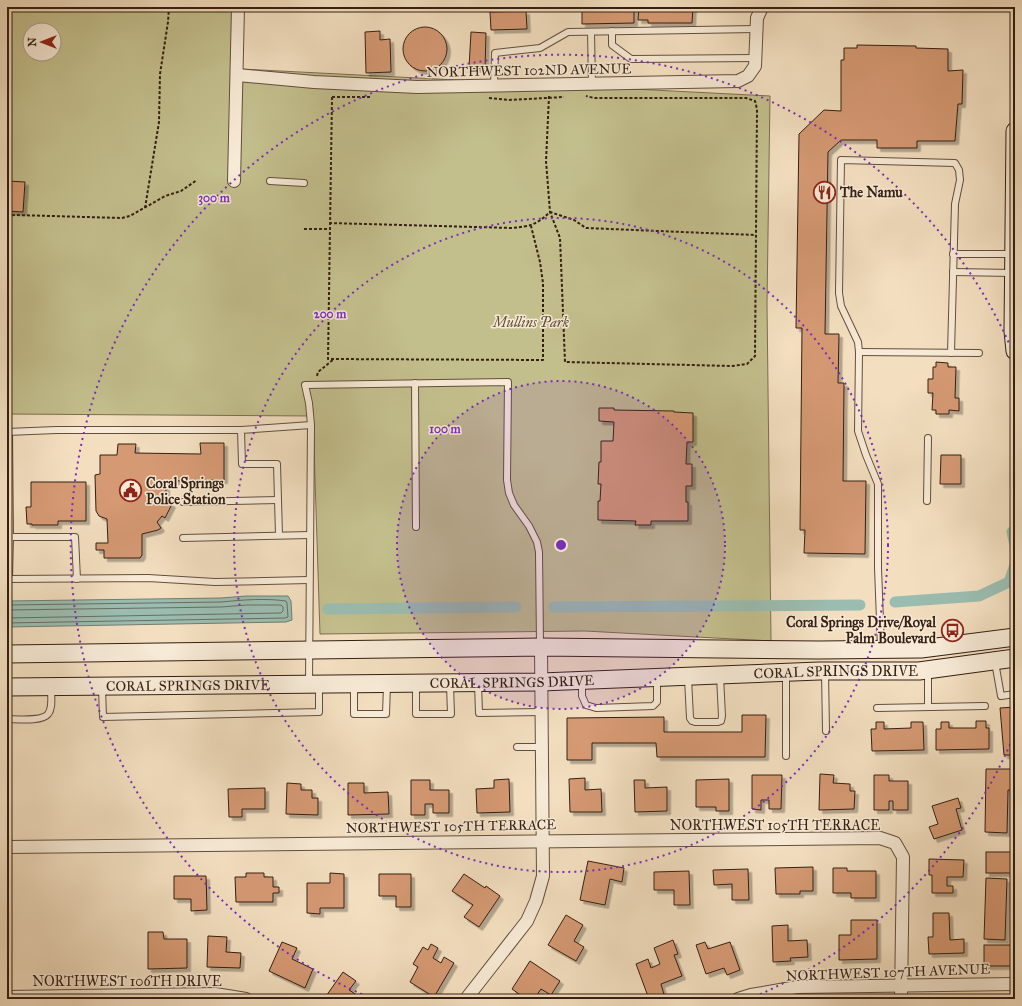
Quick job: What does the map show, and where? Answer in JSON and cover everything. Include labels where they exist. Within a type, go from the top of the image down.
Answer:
[{"type":"main road","points":[[1015,131],[1013,331],[1015,351]]},
{"type":"main road","name":"CORAL SPRINGS DRIVE","points":[[7,654],[540,647],[819,650],[921,649],[1015,637]]},
{"type":"main road","name":"CORAL SPRINGS DRIVE","points":[[7,688],[540,682],[720,675],[928,670],[1015,658]]},
{"type":"street","points":[[234,181],[238,7]]},
{"type":"street","name":"NORTHWEST 102ND AVENUE","points":[[237,75],[324,83],[418,87],[738,81],[748,76],[755,66],[757,18],[762,7]]},
{"type":"street","points":[[466,999],[527,921],[536,901],[542,876],[540,647]]},
{"type":"street","name":"NORTHWEST 105TH TERRACE","points":[[7,847],[542,840],[880,838],[895,843],[903,857],[901,987]]},
{"type":"street","name":"NORTHWEST 107TH AVENUE","points":[[738,999],[751,995],[797,987],[901,987],[1015,984]]},
{"type":"street","points":[[901,987],[901,999]]},
{"type":"street","name":"NORTHWEST 106TH DRIVE","points":[[7,996],[215,994],[246,999]]},
{"type":"lane","points":[[494,86],[495,53],[540,48],[568,32],[756,29]]},
{"type":"lane","points":[[612,31],[612,45],[631,59],[755,58]]},
{"type":"lane","points":[[591,32],[592,84]]},
{"type":"lane","points":[[882,649],[878,568],[878,484],[858,431],[858,342],[841,306],[839,293],[841,160],[955,163],[959,170],[960,180],[955,204],[952,272],[951,353]]},
{"type":"lane","points":[[270,181],[304,183]]},
{"type":"lane","points":[[953,254],[1014,254]]},
{"type":"lane","points":[[952,272],[1014,273]]},
{"type":"lane","points":[[859,352],[979,353]]},
{"type":"lane","points":[[102,686],[103,717],[319,712],[309,650],[311,425],[306,384],[508,382],[507,480],[512,499],[529,526],[539,552],[540,647]]},
{"type":"lane","points":[[415,383],[416,527]]},
{"type":"lane","points":[[309,580],[215,582],[148,578],[8,579],[8,432],[56,430],[241,430],[311,425]]},
{"type":"lane","points":[[241,430],[242,464],[277,464],[279,535]]},
{"type":"lane","points":[[927,501],[928,438]]},
{"type":"lane","points":[[184,502],[278,500]]},
{"type":"lane","points":[[184,538],[310,534]]},
{"type":"lane","points":[[9,537],[75,536],[77,579]]},
{"type":"lane","points":[[995,661],[1002,696],[1015,694]]},
{"type":"lane","points":[[928,670],[928,707]]},
{"type":"lane","points":[[825,672],[826,731]]},
{"type":"lane","points":[[786,673],[786,756]]},
{"type":"lane","points":[[688,676],[690,718],[695,722],[718,722],[721,721],[722,716],[720,675]]},
{"type":"lane","points":[[582,680],[584,701],[586,706],[653,706],[657,702],[657,678]]},
{"type":"lane","points":[[354,684],[354,714],[386,714],[387,683]]},
{"type":"lane","points":[[416,683],[416,714],[451,714],[450,683]]},
{"type":"lane","points":[[478,683],[479,713],[541,712]]},
{"type":"lane","points":[[7,720],[42,719],[48,714],[50,707],[51,687]]},
{"type":"lane","points":[[877,708],[985,706]]},
{"type":"lane","points":[[517,748],[541,747]]},
{"type":"path","points":[[145,208],[159,122],[160,74],[169,7]]},
{"type":"path","points":[[324,83],[331,91],[332,97],[328,358],[543,360],[543,283],[540,262],[531,226]]},
{"type":"path","points":[[549,85],[546,161],[550,212],[560,238],[565,362],[732,366],[747,364],[755,356],[758,109],[755,102],[746,98],[594,98],[586,96]]},
{"type":"path","points":[[487,98],[509,100],[571,96]]},
{"type":"path","points":[[332,97],[379,97]]},
{"type":"path","points":[[7,216],[122,218],[130,216],[165,196],[181,191],[196,180]]},
{"type":"path","points":[[329,223],[512,228],[531,226],[542,220],[550,212]]},
{"type":"path","points":[[550,212],[574,220],[586,228],[756,235]]},
{"type":"path","points":[[304,229],[329,229]]},
{"type":"path","points":[[316,377],[318,372],[334,358]]},
{"type":"green space","name":"Mullins Park","points":[[7,7],[243,7],[241,69],[770,96],[767,304],[771,641],[585,631],[320,634],[313,416],[7,414]]},
{"type":"water","points":[[246,596],[288,596],[291,601],[292,620],[286,622],[7,627],[7,601],[221,598]]},
{"type":"building","points":[[582,7],[634,7],[634,23],[582,24]]},
{"type":"building","points":[[639,7],[693,7],[692,23],[648,23],[648,20],[638,20]]},
{"type":"building","points":[[526,11],[527,29],[491,30],[490,12]]},
{"type":"building","points":[[421,27],[429,27],[441,33],[447,45],[447,53],[441,65],[429,71],[421,71],[409,65],[403,53],[403,45],[409,33]]},
{"type":"building","points":[[380,31],[380,40],[390,39],[391,72],[366,73],[365,32]]},
{"type":"building","points":[[471,32],[486,33],[485,69],[469,68]]},
{"type":"building","points":[[857,45],[916,46],[916,48],[948,49],[948,71],[963,70],[962,104],[958,104],[955,141],[917,141],[917,148],[877,148],[877,140],[841,140],[828,152],[825,334],[839,334],[838,383],[844,383],[843,481],[866,481],[865,554],[804,553],[805,530],[800,530],[802,328],[796,328],[799,134],[824,110],[841,111],[841,60],[844,60],[844,48],[857,48]]},
{"type":"building","points":[[7,181],[25,182],[23,212],[7,211]]},
{"type":"building","points":[[936,362],[948,363],[948,367],[956,367],[955,398],[959,398],[959,411],[949,410],[949,414],[936,414],[936,410],[932,410],[933,393],[928,393],[928,379],[933,379],[933,367],[936,367]]},
{"type":"building","points":[[599,408],[614,408],[614,410],[674,411],[693,413],[693,442],[687,442],[686,464],[692,464],[692,486],[686,486],[688,521],[651,521],[651,525],[635,525],[636,521],[598,520],[598,501],[600,501],[601,484],[598,484],[599,462],[601,462],[601,441],[613,441],[614,422],[599,421]]},
{"type":"building","name":"Coral Springs Police Station","points":[[200,443],[224,443],[224,480],[166,481],[166,501],[172,504],[165,518],[162,516],[157,522],[161,528],[142,534],[142,555],[140,558],[104,558],[104,550],[96,550],[96,543],[108,543],[107,519],[99,516],[96,511],[95,475],[100,474],[100,455],[117,455],[118,444],[136,444],[135,453],[201,454]]},
{"type":"building","points":[[941,455],[961,455],[961,484],[940,484]]},
{"type":"building","points":[[31,482],[86,482],[86,521],[58,521],[58,525],[27,524],[26,507],[31,507]]},
{"type":"building","points":[[1015,707],[1015,755],[1004,755],[1000,708]]},
{"type":"building","points":[[742,715],[766,715],[765,757],[657,757],[656,743],[592,743],[592,760],[567,760],[567,718],[664,717],[664,732],[742,732]]},
{"type":"building","points":[[976,721],[986,721],[986,728],[989,728],[989,749],[936,750],[936,729],[941,729],[941,722],[949,722],[949,728],[976,728]]},
{"type":"building","points":[[876,722],[884,722],[884,729],[911,728],[911,722],[923,722],[924,750],[872,751],[871,729],[876,729]]},
{"type":"building","points":[[986,769],[1015,769],[1014,790],[1008,790],[1007,833],[985,832]]},
{"type":"building","points":[[820,774],[834,775],[833,783],[850,784],[850,791],[855,791],[854,809],[819,810]]},
{"type":"building","points":[[752,775],[782,775],[781,809],[769,809],[769,800],[761,800],[761,810],[752,809]]},
{"type":"building","points":[[874,775],[889,775],[889,781],[908,781],[908,810],[893,810],[893,801],[889,801],[889,810],[874,810]]},
{"type":"building","points":[[585,778],[585,790],[601,789],[602,812],[570,812],[569,779]]},
{"type":"building","points":[[509,779],[510,812],[477,813],[476,789],[494,788],[494,780]]},
{"type":"building","points":[[729,779],[729,811],[716,811],[716,807],[696,807],[696,780]]},
{"type":"building","points":[[411,780],[430,780],[430,790],[449,790],[449,813],[433,813],[433,804],[425,804],[425,815],[411,815]]},
{"type":"building","points":[[634,780],[645,780],[645,788],[667,787],[667,811],[635,812]]},
{"type":"building","points":[[287,783],[301,784],[301,790],[312,790],[312,798],[318,798],[318,815],[286,814]]},
{"type":"building","points":[[348,783],[364,783],[364,793],[388,792],[389,814],[348,815]]},
{"type":"building","points":[[265,788],[265,809],[242,809],[242,817],[229,817],[228,789]]},
{"type":"building","points":[[958,798],[961,808],[956,809],[962,830],[934,839],[929,827],[938,824],[932,806]]},
{"type":"building","points":[[986,852],[1015,852],[1015,873],[986,873]]},
{"type":"building","points":[[929,859],[964,860],[963,877],[947,877],[947,886],[953,886],[953,893],[932,893],[932,875],[929,875]]},
{"type":"building","points":[[588,861],[624,868],[622,882],[610,879],[605,905],[580,900]]},
{"type":"building","points":[[813,867],[813,891],[800,891],[800,894],[776,894],[775,868]]},
{"type":"building","points":[[833,868],[847,868],[847,871],[876,871],[876,898],[851,898],[851,893],[833,893]]},
{"type":"building","points":[[748,869],[749,900],[732,900],[732,884],[714,885],[713,870]]},
{"type":"building","points":[[689,871],[690,905],[674,905],[674,890],[654,890],[654,872]]},
{"type":"building","points":[[246,873],[264,873],[264,877],[273,877],[273,887],[279,887],[279,893],[273,893],[273,902],[236,902],[235,877],[246,877]]},
{"type":"building","points":[[330,873],[344,874],[344,908],[320,908],[320,914],[307,913],[307,883],[330,883]]},
{"type":"building","points":[[379,874],[411,874],[411,907],[396,907],[396,896],[379,896]]},
{"type":"building","points":[[464,874],[485,888],[486,886],[500,896],[479,927],[464,917],[473,905],[452,891]]},
{"type":"building","points":[[174,876],[206,876],[207,910],[191,911],[191,899],[174,899]]},
{"type":"building","points":[[986,878],[1007,879],[1005,940],[984,939]]},
{"type":"building","points":[[933,913],[949,913],[950,940],[964,939],[964,953],[929,954],[928,937],[933,937]]},
{"type":"building","points":[[566,915],[583,925],[574,941],[584,947],[576,961],[548,945]]},
{"type":"building","points":[[851,920],[877,920],[877,959],[839,960],[839,935],[851,935]]},
{"type":"building","points":[[788,925],[788,941],[807,940],[808,957],[790,958],[791,961],[773,962],[772,926]]},
{"type":"building","points":[[148,932],[163,932],[164,939],[187,939],[187,968],[148,969]]},
{"type":"building","points":[[208,936],[227,937],[226,952],[241,953],[240,968],[207,967]]},
{"type":"building","points":[[673,940],[678,954],[674,955],[682,976],[661,984],[665,998],[649,999],[636,964],[648,959],[651,968],[660,964],[654,948]]},
{"type":"building","points":[[282,942],[297,948],[292,959],[313,969],[305,988],[269,971]]},
{"type":"building","points":[[705,942],[708,949],[730,942],[740,970],[727,975],[724,968],[706,974],[696,945]]},
{"type":"building","points":[[431,944],[438,948],[433,958],[441,963],[444,957],[454,963],[434,997],[410,982],[418,967],[413,964],[423,947],[428,950]]},
{"type":"building","points":[[984,945],[1015,945],[1015,966],[984,966]]},
{"type":"building","points":[[530,961],[560,981],[551,995],[541,989],[534,999],[526,999],[512,989]]},
{"type":"building","points":[[343,972],[356,981],[349,990],[357,995],[354,999],[324,999]]},
{"type":"waterway","points":[[1012,532],[1015,545]]},
{"type":"waterway","points":[[895,602],[979,596],[1009,582],[1015,565]]},
{"type":"waterway","points":[[554,607],[860,605]]},
{"type":"waterway","points":[[328,609],[516,607]]},
{"type":"place","name":"The Namu","points":[[824,192]]},
{"type":"place","name":"Coral Springs Police Station","points":[[131,491]]},
{"type":"place","name":"Coral Springs Drive/Royal Palm Boulevard","points":[[952,630]]}]
